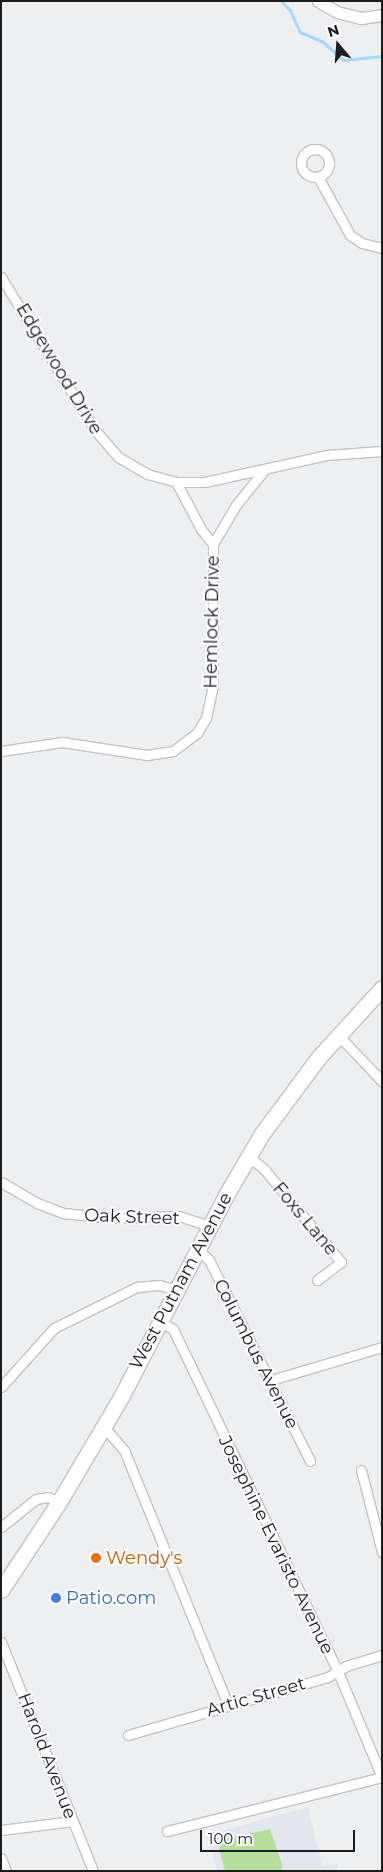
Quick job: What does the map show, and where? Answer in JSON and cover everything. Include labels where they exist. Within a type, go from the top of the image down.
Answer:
[{"type":"main road","name":"West Putnam Avenue","points":[[1,1590],[59,1502],[103,1426],[248,1156],[274,1116],[338,1035],[382,988]]},
{"type":"street","points":[[318,1],[337,12],[361,18],[382,15]]},
{"type":"street","points":[[318,177],[350,235],[362,243],[382,248]]},
{"type":"street","name":"Edgewood Drive","points":[[1,277],[103,442],[133,468],[176,482],[205,482],[327,455],[382,452]]},
{"type":"street","name":"Hemlock Drive","points":[[1,751],[62,742],[147,755],[173,750],[197,732],[206,718],[214,686],[214,544],[236,505],[265,469]]},
{"type":"street","name":"Hemlock Drive","points":[[176,482],[201,529],[214,544]]},
{"type":"street","points":[[338,1035],[382,1081]]},
{"type":"street","name":"Foxs Lane","points":[[248,1156],[264,1169],[341,1262],[317,1280]]},
{"type":"street","name":"Oak Street","points":[[1,1182],[37,1204],[63,1214],[114,1218],[179,1216],[210,1226]]},
{"type":"street","name":"Columbus Avenue","points":[[198,1249],[209,1260],[268,1381],[310,1461]]},
{"type":"street","points":[[1,1387],[54,1328],[137,1288],[159,1285],[177,1290]]},
{"type":"street","name":"Josephine Evaristo Avenue","points":[[160,1322],[173,1329],[338,1672],[382,1777]]},
{"type":"street","points":[[268,1381],[382,1347]]},
{"type":"street","points":[[103,1426],[124,1450],[228,1705]]},
{"type":"street","points":[[361,1470],[382,1552]]},
{"type":"street","points":[[1,1527],[36,1499],[48,1497],[59,1502]]},
{"type":"street","name":"Harold Avenue","points":[[1,1642],[72,1821],[94,1871]]},
{"type":"street","name":"Artic Street","points":[[128,1735],[338,1672],[346,1666],[382,1655]]},
{"type":"street","points":[[166,1831],[382,1777]]},
{"type":"street","points":[[1,1830],[72,1821]]},
{"type":"street","points":[[1,1858],[6,1871]]},
{"type":"shaded area","points":[[308,1807],[322,1866],[338,1864],[337,1871],[217,1871],[207,1835]]},
{"type":"green space","points":[[270,1829],[283,1867],[281,1871],[225,1871],[219,1848],[225,1839]]},
{"type":"waterway","points":[[281,1],[290,10],[300,32],[323,42],[344,60],[382,56]]},
{"type":"place","name":"Wendy's","points":[[96,1558]]},
{"type":"place","name":"Patio.com","points":[[56,1598]]}]
